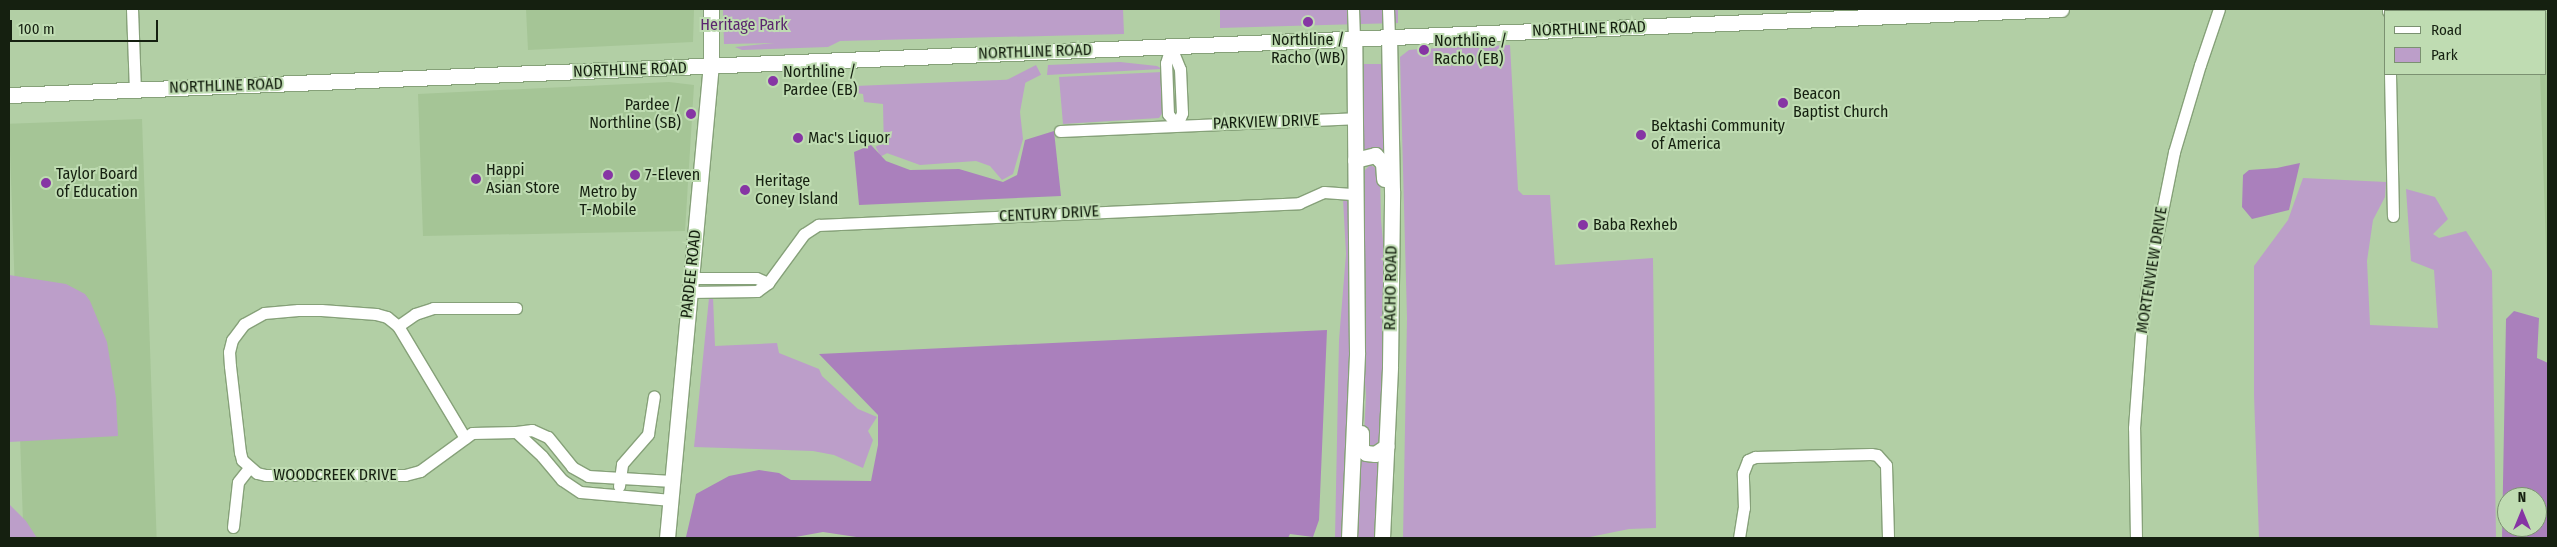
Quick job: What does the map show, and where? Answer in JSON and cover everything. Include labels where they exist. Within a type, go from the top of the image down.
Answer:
[{"type":"main road","name":"PARDEE ROAD","points":[[668,538],[711,66],[711,9]]},
{"type":"main road","name":"NORTHLINE ROAD","points":[[9,95],[2061,9]]},
{"type":"main road","name":"RACHO ROAD","points":[[1382,538],[1387,446],[1391,275],[1392,191],[1389,37]]},
{"type":"main road","name":"RACHO ROAD","points":[[1349,538],[1357,352],[1354,38]]},
{"type":"main road","points":[[1355,160],[1375,155],[1383,163],[1384,218],[1391,275]]},
{"type":"main road","points":[[1357,352],[1363,396],[1361,449],[1366,453],[1375,454],[1387,446]]},
{"type":"street","points":[[132,9],[135,90]]},
{"type":"street","points":[[1352,9],[1354,38]]},
{"type":"street","points":[[1388,9],[1389,37]]},
{"type":"street","name":"MORTENVIEW DRIVE","points":[[2136,538],[2134,428],[2139,352],[2147,286],[2174,152],[2219,9]]},
{"type":"street","points":[[1171,47],[1166,63],[1168,114],[1177,125]]},
{"type":"street","points":[[2390,75],[2393,216]]},
{"type":"street","name":"PARKVIEW DRIVE","points":[[1060,131],[1355,118]]},
{"type":"street","name":"CENTURY DRIVE","points":[[690,285],[756,278],[768,282],[804,234],[818,225],[1299,203],[1324,192],[1356,194]]},
{"type":"street","points":[[398,326],[414,314],[433,308],[516,308]]},
{"type":"street","points":[[232,527],[238,482],[249,468],[242,460],[240,452],[229,360],[232,340],[244,324],[264,313],[298,310],[376,314],[387,317],[398,326],[465,438]]},
{"type":"street","points":[[618,495],[619,478],[626,458],[638,448],[648,434],[654,396]]},
{"type":"street","name":"WOODCREEK DRIVE","points":[[249,468],[266,475],[405,475],[420,471],[465,438],[480,432],[532,430],[548,437],[572,467],[588,476],[672,481]]},
{"type":"street","points":[[516,432],[542,456],[562,480],[580,492],[671,500]]},
{"type":"street","points":[[1739,538],[1744,508],[1744,466],[1752,458],[1871,454],[1883,459],[1886,474],[1888,538]]},
{"type":"street","points":[[562,480],[572,467]]},
{"type":"shaded area","points":[[526,9],[694,9],[693,42],[528,50]]},
{"type":"shaded area","points":[[2547,13],[2548,13],[2548,304],[2540,75],[2547,75]]},
{"type":"shaded area","points":[[669,82],[694,85],[685,231],[423,236],[418,94]]},
{"type":"shaded area","points":[[142,119],[157,538],[24,538],[9,124]]},
{"type":"shaded area","points":[[1054,131],[1061,196],[859,205],[854,152],[871,145],[886,161],[910,170],[959,169],[1003,182],[1017,175],[1025,140]]},
{"type":"shaded area","points":[[2300,163],[2289,210],[2252,219],[2242,207],[2243,175],[2249,170],[2277,168]]},
{"type":"shaded area","points":[[2514,311],[2539,318],[2537,358],[2548,363],[2548,538],[2502,538],[2547,537],[2547,487],[2503,487],[2506,319]]},
{"type":"shaded area","points":[[1327,330],[1319,520],[1313,537],[1290,534],[1288,538],[863,538],[823,532],[790,538],[686,537],[696,494],[729,476],[759,470],[779,473],[791,480],[871,481],[878,445],[878,415],[819,354]]},
{"type":"green space","name":"Heritage Park","points":[[723,9],[1123,9],[1124,34],[840,41],[828,47],[742,50],[735,47],[775,43],[724,44]]},
{"type":"green space","points":[[1220,9],[1398,9],[1398,23],[1220,28]]},
{"type":"green space","points":[[1510,45],[1518,190],[1523,195],[1550,195],[1555,265],[1653,258],[1656,528],[1629,529],[1585,538],[1403,538],[1407,318],[1400,57],[1409,50]]},
{"type":"green space","points":[[1120,62],[1157,66],[1162,69],[1047,75],[1048,65]]},
{"type":"green space","points":[[1362,64],[1383,64],[1385,152],[1383,153],[1362,150]]},
{"type":"green space","points":[[1036,65],[1041,75],[881,157],[876,147]]},
{"type":"green space","points":[[1162,72],[1163,112],[1159,118],[1063,124],[1059,77]]},
{"type":"green space","points":[[1026,79],[1020,112],[1023,139],[1013,174],[1002,180],[990,166],[976,161],[920,165],[884,152],[883,104],[864,102],[863,94],[856,93],[855,86]]},
{"type":"green space","points":[[1370,165],[1376,168],[1380,176],[1381,220],[1386,274],[1382,435],[1375,447],[1369,446],[1364,436],[1366,395],[1362,345],[1362,179],[1364,179],[1365,170]]},
{"type":"green space","points":[[2303,178],[2386,182],[2385,197],[2373,220],[2367,261],[2370,325],[2438,328],[2434,270],[2411,261],[2406,189],[2435,197],[2448,219],[2433,234],[2439,238],[2466,231],[2492,271],[2496,538],[2259,538],[2254,395],[2254,266],[2288,220]]},
{"type":"green space","points":[[1343,199],[1348,202],[1350,346],[1343,538],[1335,538],[1339,340],[1346,254]]},
{"type":"green space","points":[[9,275],[66,284],[85,294],[90,301],[107,342],[116,398],[118,436],[9,442]]},
{"type":"green space","points":[[713,297],[715,346],[777,343],[779,353],[819,369],[822,376],[858,409],[877,417],[868,431],[873,440],[863,468],[834,455],[813,451],[694,447],[709,298]]},
{"type":"green space","points":[[1358,460],[1370,463],[1380,462],[1378,538],[1354,538]]},
{"type":"green space","points":[[9,504],[26,521],[37,538],[9,538]]},
{"type":"place","name":"Northline / Racho (WB)","points":[[1308,22]]},
{"type":"place","name":"Northline / Racho (EB)","points":[[1424,50]]},
{"type":"place","name":"Northline / Pardee (EB)","points":[[773,81]]},
{"type":"place","name":"Beacon Baptist Church","points":[[1783,103]]},
{"type":"place","name":"Pardee / Northline (SB)","points":[[691,114]]},
{"type":"place","name":"Bektashi Community of America","points":[[1641,135]]},
{"type":"place","name":"Mac's Liquor","points":[[798,138]]},
{"type":"place","name":"Metro by T-Mobile","points":[[608,175]]},
{"type":"place","name":"7-Eleven","points":[[635,175]]},
{"type":"place","name":"Happi Asian Store","points":[[476,179]]},
{"type":"place","name":"Taylor Board of Education","points":[[46,183]]},
{"type":"place","name":"Heritage Coney Island","points":[[745,190]]},
{"type":"place","name":"Baba Rexheb","points":[[1583,225]]}]
